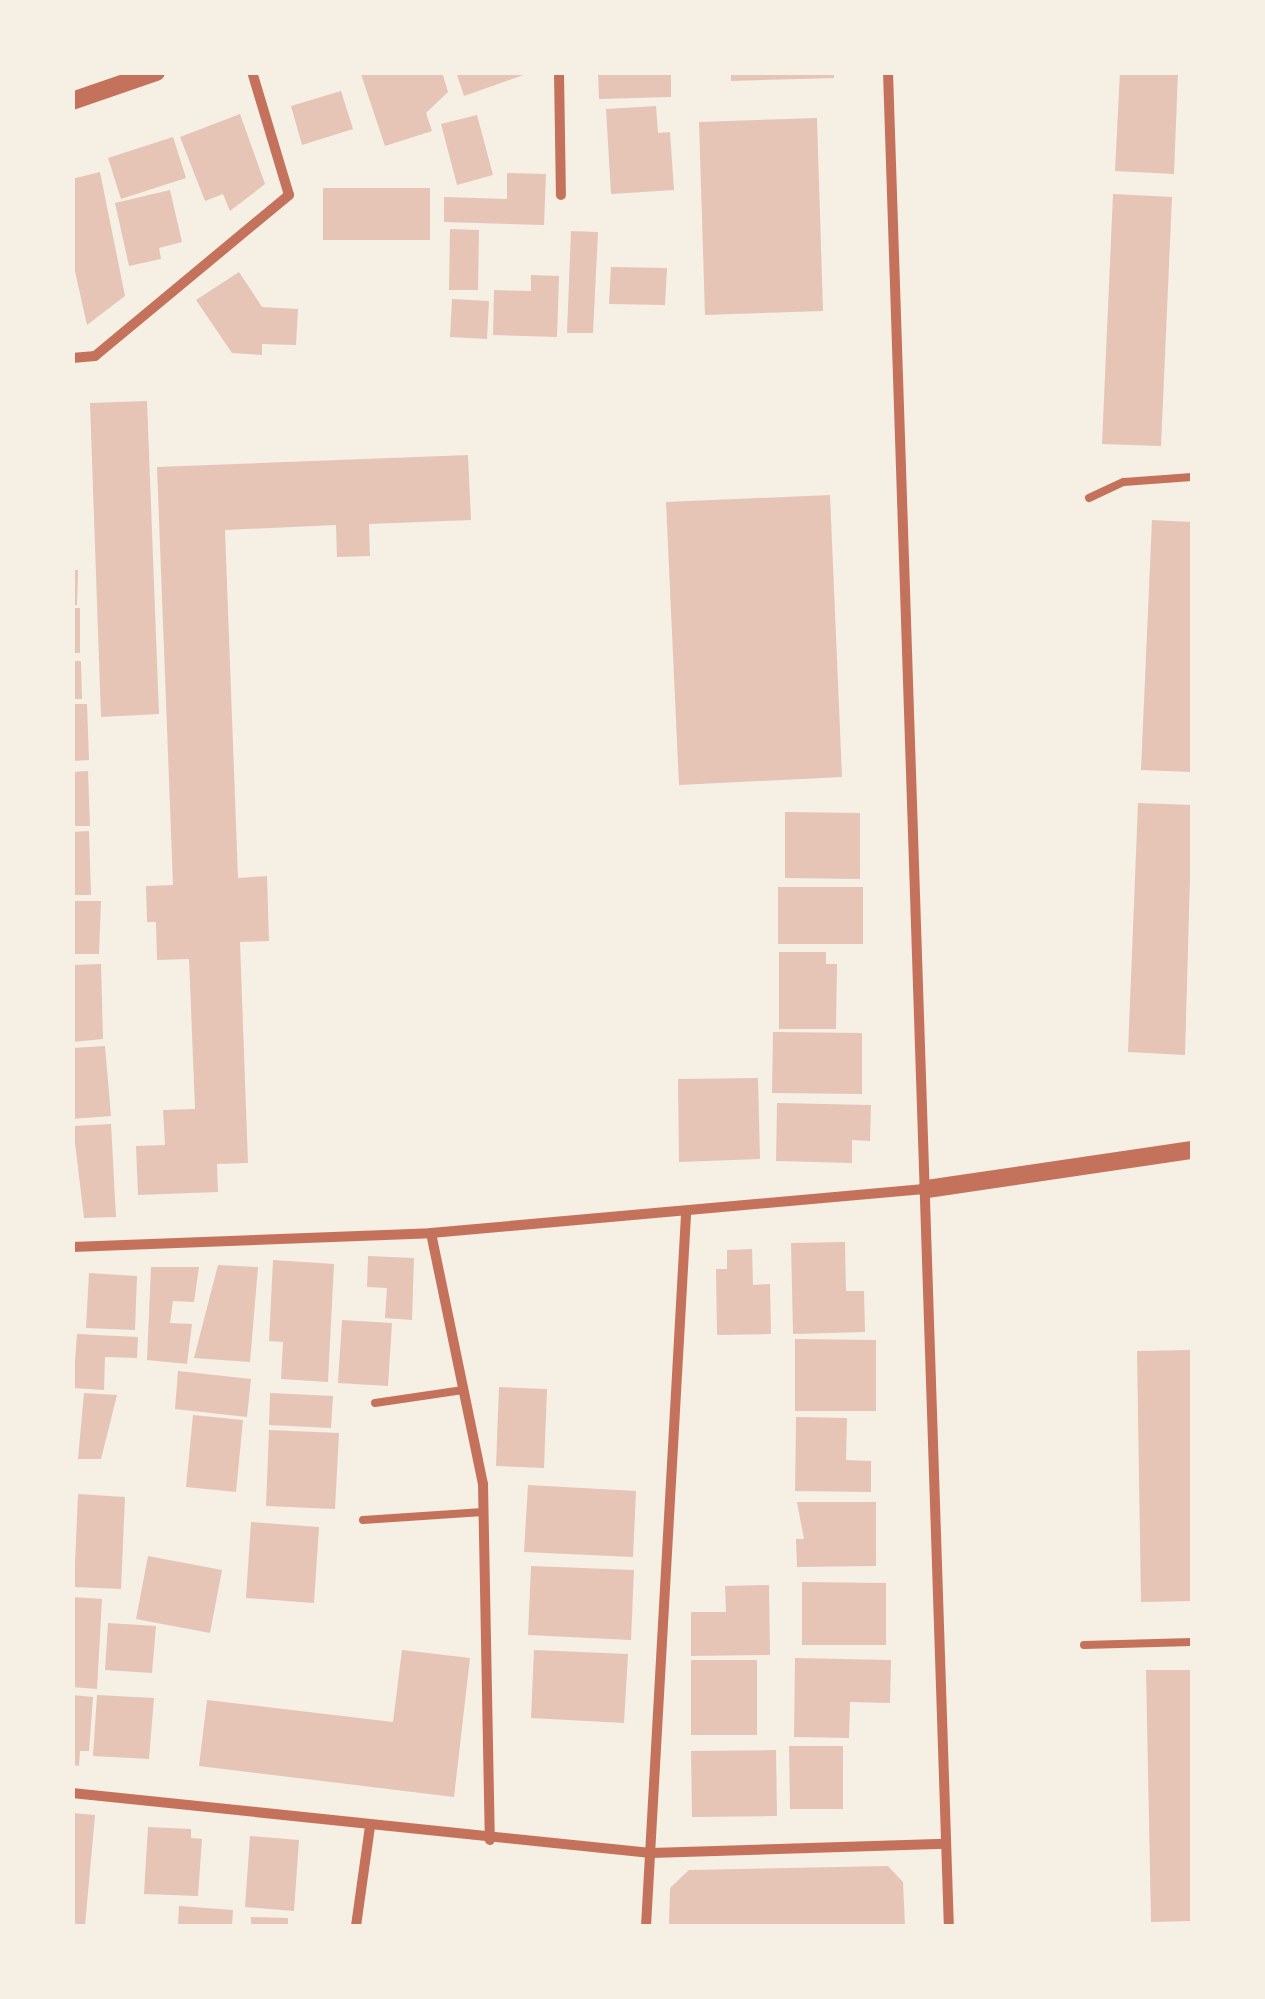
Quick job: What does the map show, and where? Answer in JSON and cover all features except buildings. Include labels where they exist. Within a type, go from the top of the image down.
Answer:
[{"type":"street","points":[[72,101],[156,72]]},
{"type":"street","points":[[72,358],[95,356],[289,195],[252,72]]},
{"type":"street","points":[[559,72],[561,195]]},
{"type":"street","points":[[888,72],[949,1926]]},
{"type":"street","points":[[72,1247],[431,1233],[686,1215],[927,1189],[1192,1150]]},
{"type":"street","points":[[646,1926],[686,1215]]},
{"type":"street","points":[[431,1233],[464,1390],[483,1512],[490,1840]]},
{"type":"street","points":[[72,1793],[490,1840],[650,1853],[945,1844]]},
{"type":"street","points":[[356,1926],[370,1827]]},
{"type":"lane","points":[[1089,498],[1124,482],[1192,478]]},
{"type":"lane","points":[[375,1403],[464,1390]]},
{"type":"lane","points":[[363,1520],[483,1512]]},
{"type":"lane","points":[[1084,1645],[1192,1642]]}]
